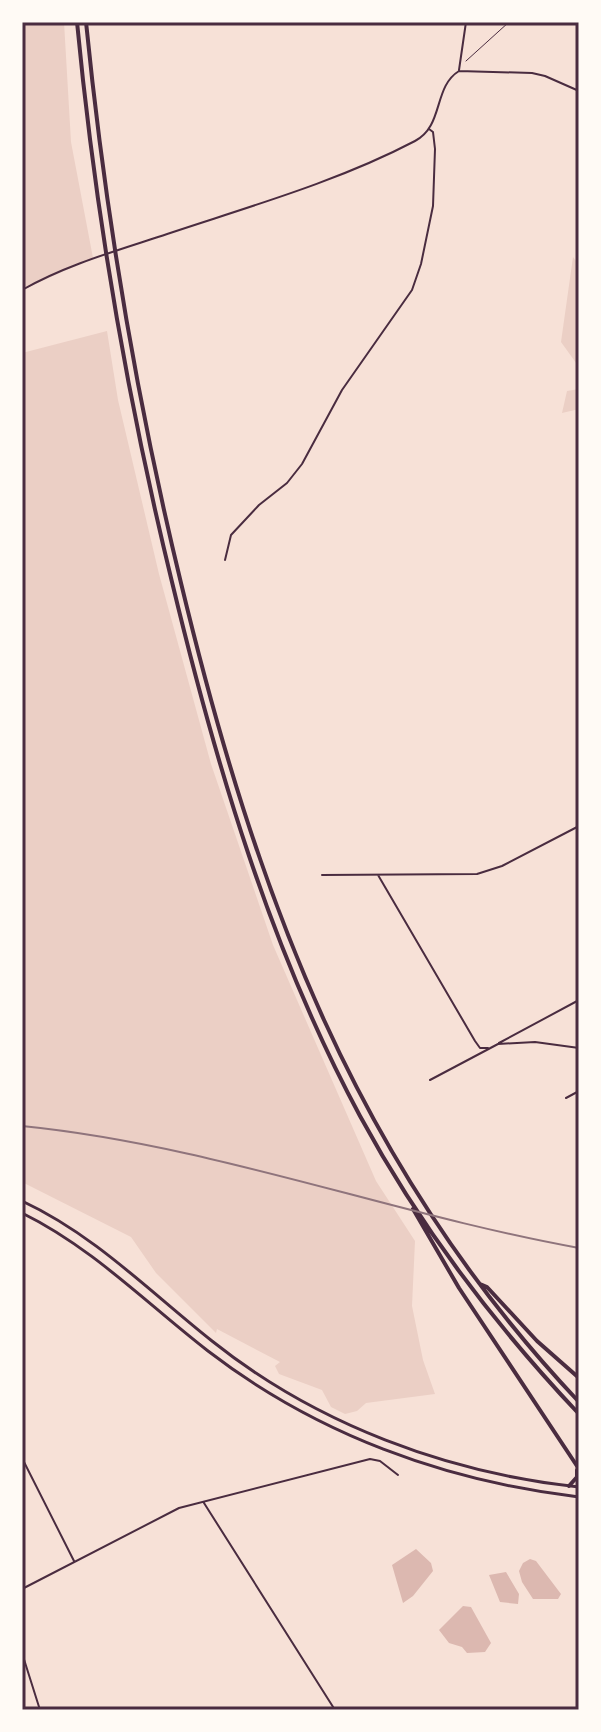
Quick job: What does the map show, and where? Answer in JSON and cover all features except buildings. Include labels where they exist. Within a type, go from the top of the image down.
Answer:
[{"type":"highway","points":[[77,22],[100,214],[130,388],[162,541],[208,722],[257,880],[299,989],[360,1115],[409,1200],[504,1330],[579,1414]]},
{"type":"highway","points":[[86,22],[108,213],[138,387],[189,614],[241,803],[292,948],[341,1061],[418,1197],[477,1282],[579,1402]]},
{"type":"highway","points":[[409,1200],[416,1218],[459,1288],[578,1468],[577,1477],[569,1486]]},
{"type":"highway","points":[[477,1282],[487,1287],[537,1341],[579,1378]]},
{"type":"main road","points":[[22,1201],[47,1213],[93,1243],[213,1342],[309,1404],[367,1433],[415,1451],[490,1472],[579,1487]]},
{"type":"main road","points":[[22,1213],[78,1245],[229,1365],[316,1419],[365,1442],[438,1468],[519,1488],[579,1497]]},
{"type":"street","points":[[459,71],[466,22]]},
{"type":"street","points":[[22,290],[93,258],[313,184],[410,143],[429,129],[443,89],[459,71],[532,73],[579,91]]},
{"type":"street","points":[[225,560],[231,535],[259,505],[287,483],[302,464],[342,390],[412,290],[421,264],[433,206],[435,149],[433,132],[429,129]]},
{"type":"street","points":[[322,875],[487,872],[579,826]]},
{"type":"street","points":[[377,874],[475,1041],[480,1048],[488,1048]]},
{"type":"street","points":[[430,1080],[579,1000]]},
{"type":"street","points":[[498,1044],[535,1042],[579,1048]]},
{"type":"street","points":[[566,1098],[579,1091]]},
{"type":"street","points":[[22,1458],[75,1561]]},
{"type":"street","points":[[22,1589],[159,1516],[203,1502],[370,1459],[380,1461],[398,1475]]},
{"type":"street","points":[[203,1502],[335,1710]]},
{"type":"street","points":[[22,1653],[40,1710]]},
{"type":"path","points":[[460,63],[463,64],[509,22]]},
{"type":"shaded area","points":[[22,22],[64,22],[71,142],[93,258],[22,290]]},
{"type":"shaded area","points":[[573,257],[579,265],[579,367],[561,342]]},
{"type":"shaded area","points":[[107,331],[118,400],[159,574],[211,764],[273,945],[376,1181],[415,1241],[412,1306],[423,1360],[435,1394],[366,1403],[357,1411],[345,1414],[331,1407],[322,1390],[279,1374],[275,1366],[280,1362],[217,1329],[216,1333],[156,1273],[131,1237],[22,1182],[22,353]]},
{"type":"shaded area","points":[[579,389],[579,409],[562,413],[567,391]]},
{"type":"shaded area","points":[[416,1549],[431,1563],[433,1571],[413,1596],[403,1603],[392,1565]]},
{"type":"shaded area","points":[[530,1559],[536,1561],[561,1594],[558,1599],[533,1599],[519,1571],[523,1563]]},
{"type":"shaded area","points":[[506,1572],[519,1594],[518,1604],[500,1602],[489,1575]]},
{"type":"shaded area","points":[[463,1606],[471,1607],[491,1643],[485,1652],[467,1653],[462,1647],[449,1643],[439,1630]]},
{"type":"railway","points":[[22,1126],[163,1148],[509,1234],[579,1248]]}]
